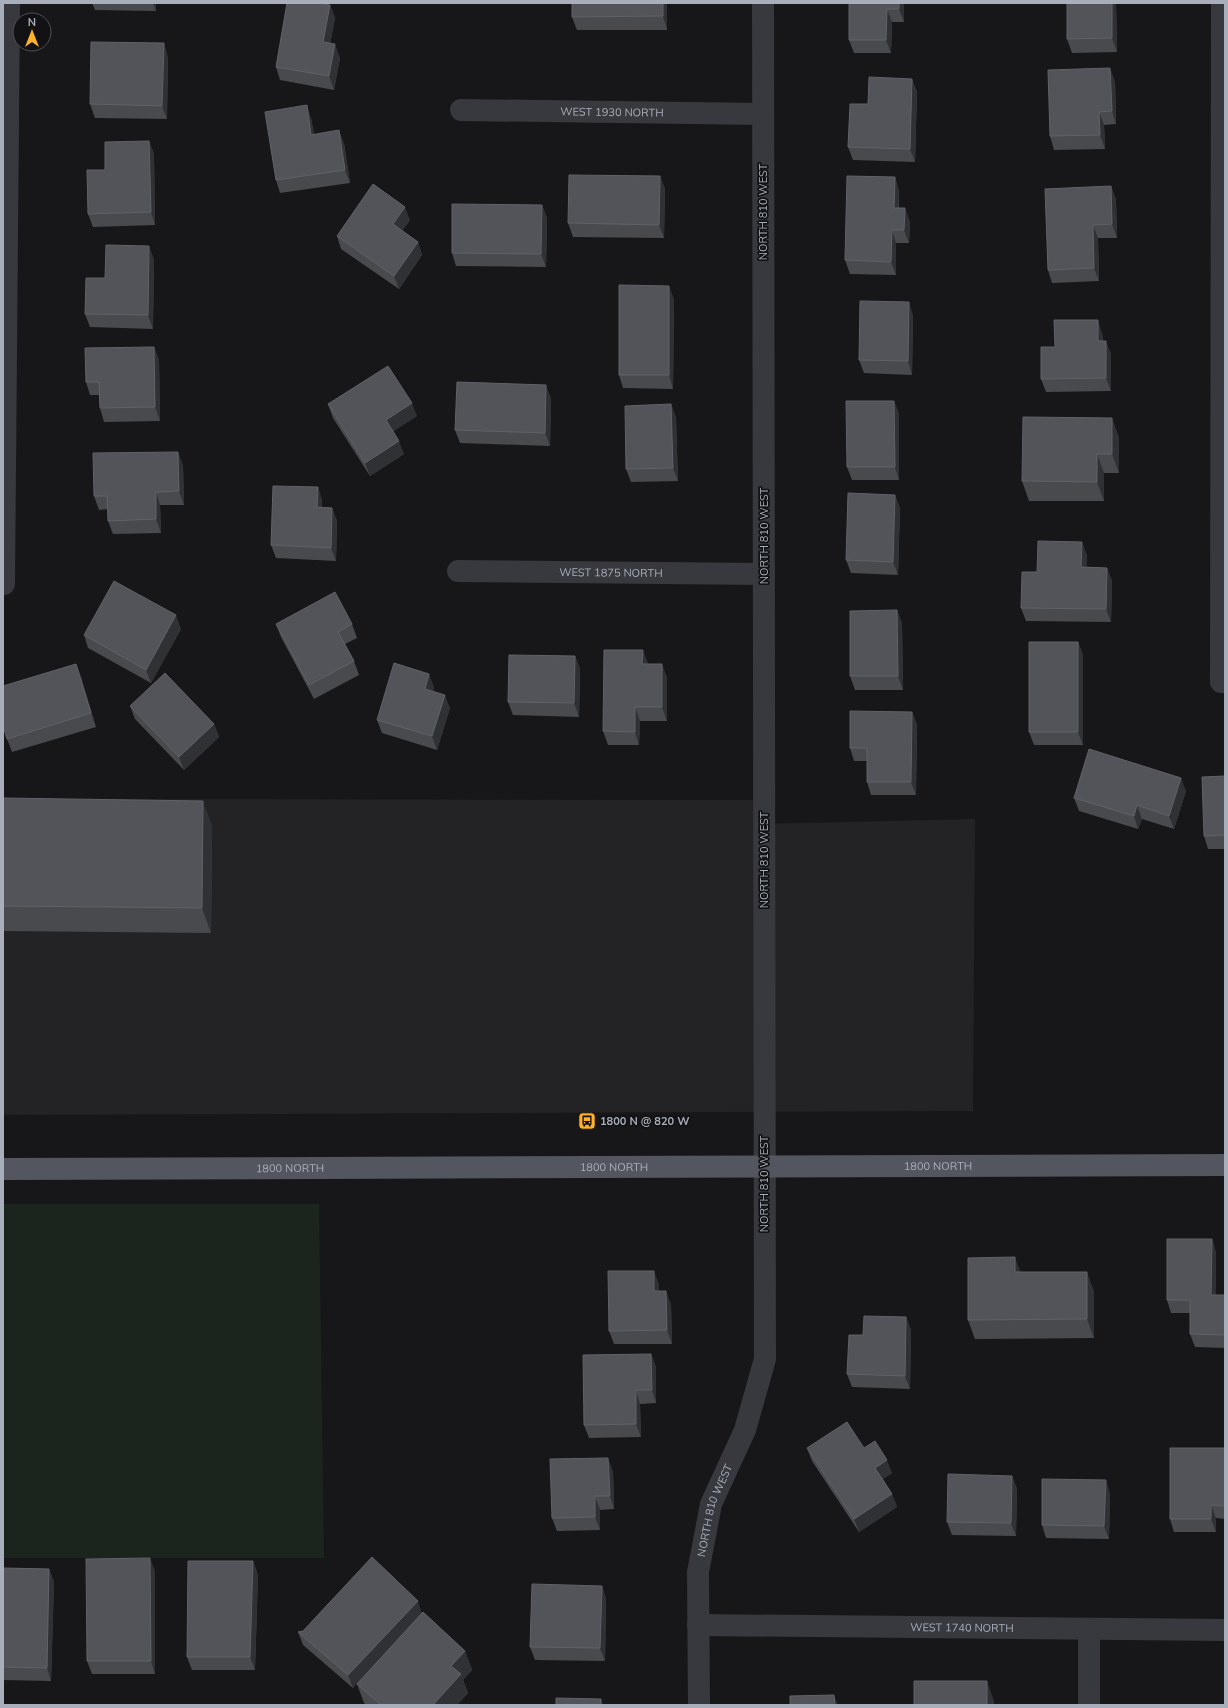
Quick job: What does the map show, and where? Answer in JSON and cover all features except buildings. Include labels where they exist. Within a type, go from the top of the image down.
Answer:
[{"type":"main road","name":"1800 NORTH","points":[[3,1169],[1225,1165]]},
{"type":"street","points":[[4,584],[9,3]]},
{"type":"street","name":"NORTH 810 WEST","points":[[699,1705],[698,1572],[711,1504],[746,1430],[764,1359],[763,3]]},
{"type":"street","points":[[1222,3],[1223,682]]},
{"type":"street","name":"WEST 1930 NORTH","points":[[461,110],[763,114]]},
{"type":"street","name":"WEST 1875 NORTH","points":[[458,571],[764,574]]},
{"type":"street","name":"WEST 1740 NORTH","points":[[698,1625],[1089,1630],[1225,1630]]},
{"type":"street","points":[[1089,1630],[1089,1705]]},
{"type":"shaded area","points":[[3,799],[756,800],[757,824],[975,819],[973,1111],[3,1115]]},
{"type":"shaded area","points":[[3,1204],[319,1204],[324,1558],[3,1558]]},
{"type":"place","name":"1800 N @ 820 W","points":[[587,1121]]}]
